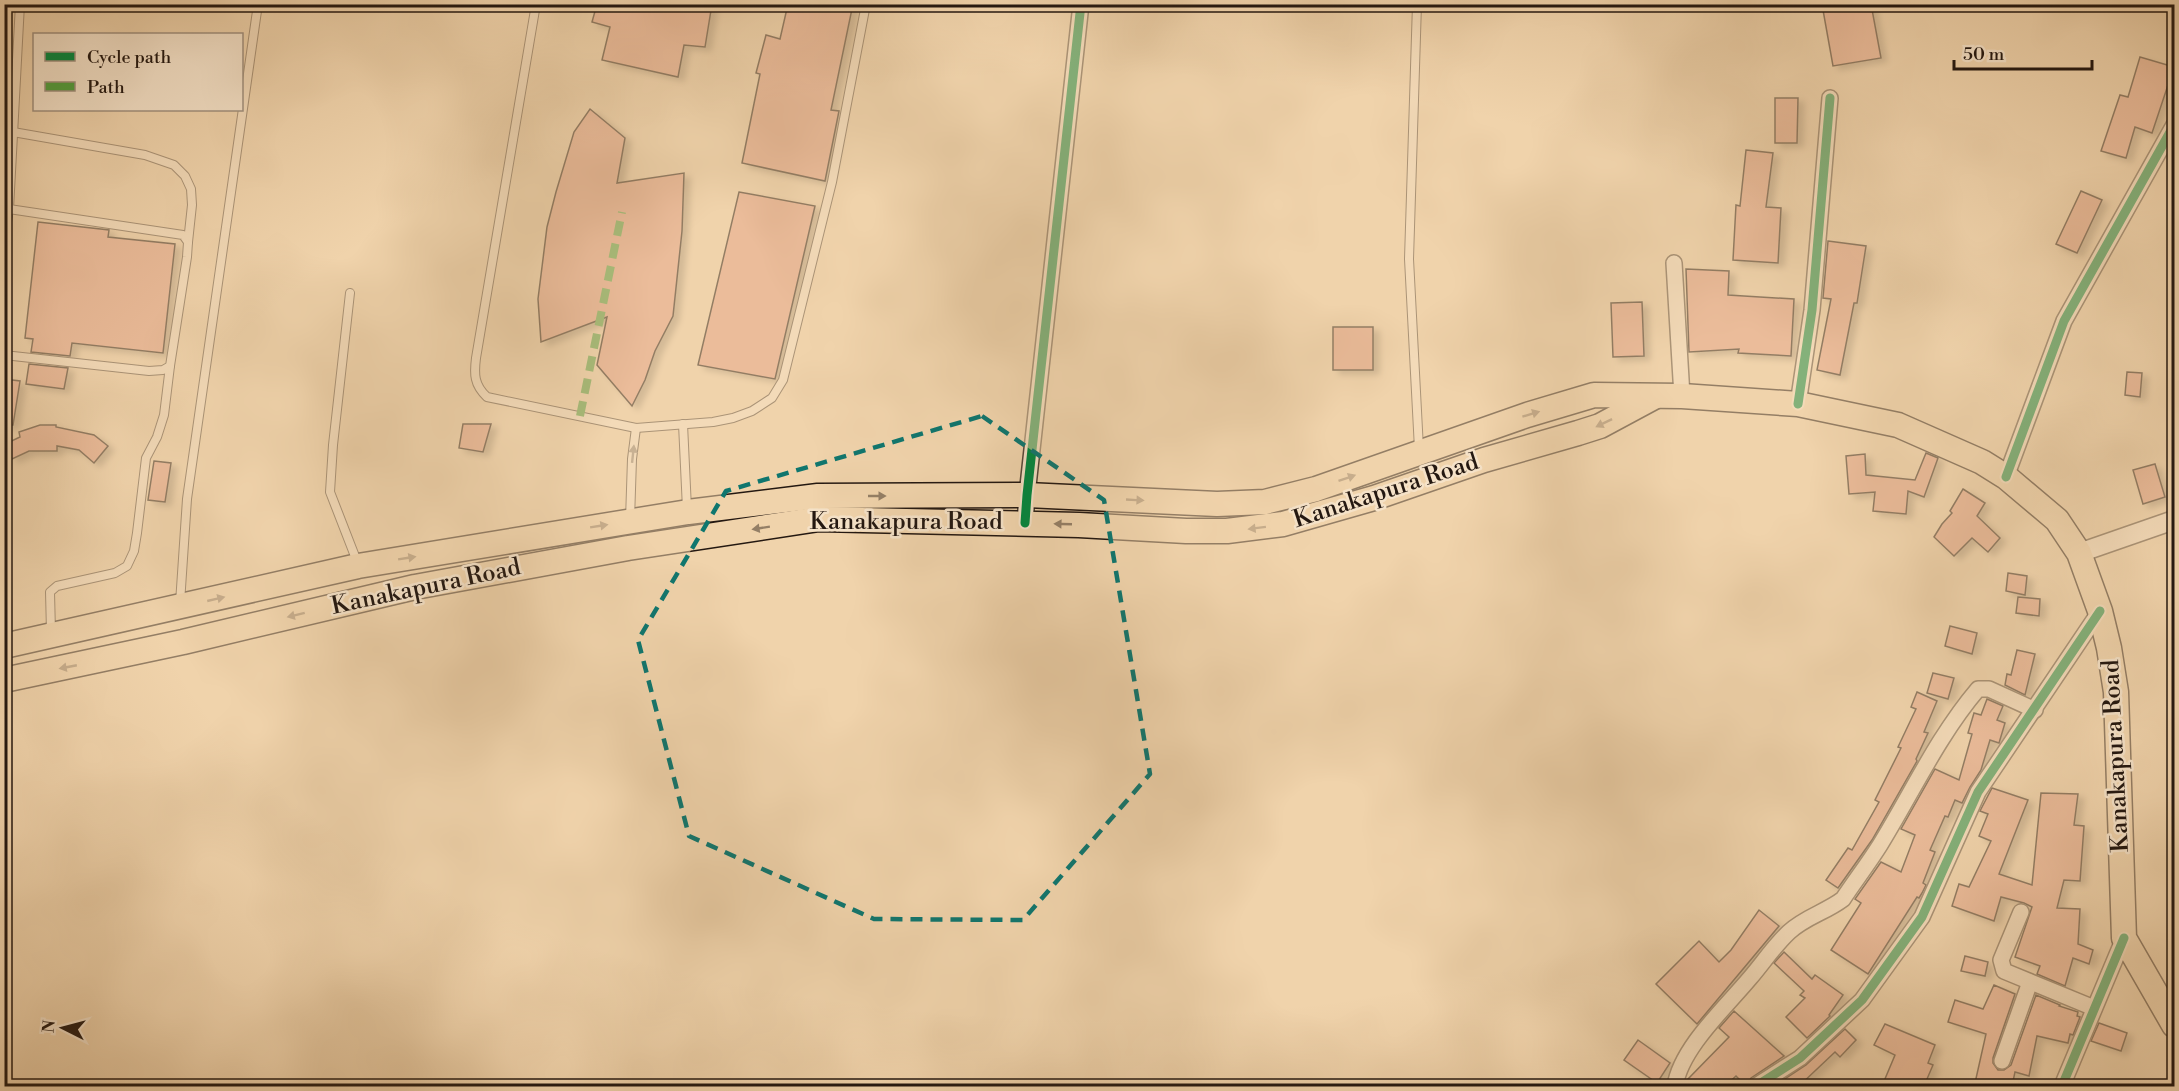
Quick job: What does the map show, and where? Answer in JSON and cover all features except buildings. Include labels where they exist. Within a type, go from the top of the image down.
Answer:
[{"type":"highway","name":"Kanakapura Road","points":[[4,646],[358,566],[688,512],[818,496],[1027,495],[1217,504],[1265,501],[1316,489],[1527,415],[1594,395],[1682,396],[1798,404],[1898,425],[1982,462],[2006,477],[2057,520],[2079,554],[2100,611],[2116,692],[2124,938],[2175,1025]]},
{"type":"highway","name":"Kanakapura Road","points":[[4,680],[126,655],[414,587],[618,550],[819,519],[1025,523],[1186,531],[1227,531],[1283,524],[1374,498],[1484,460],[1600,426],[1656,396]]},
{"type":"highway","points":[[1316,489],[1325,512]]},
{"type":"highway","points":[[118,621],[126,655]]},
{"type":"street","points":[[1025,523],[1081,4]]},
{"type":"street","points":[[1798,404],[1812,310],[1830,98]]},
{"type":"street","points":[[2006,477],[2064,321],[2175,124]]},
{"type":"street","points":[[1674,263],[1682,396]]},
{"type":"street","points":[[2079,554],[2175,520]]},
{"type":"street","points":[[1756,1086],[1800,1058],[1862,1000],[1922,917],[1978,792],[2100,611]]},
{"type":"street","points":[[1675,1086],[1677,1072],[1700,1037],[1788,933],[1806,918],[1843,899],[1880,845],[1932,754],[1966,702],[1978,689],[1989,689],[2035,710]]},
{"type":"street","points":[[2021,912],[2001,960],[2004,971],[2094,1008]]},
{"type":"street","points":[[2062,1086],[2124,938]]},
{"type":"street","points":[[2002,1061],[2030,982]]},
{"type":"lane","points":[[4,241],[9,209],[20,4]]},
{"type":"lane","points":[[243,109],[258,4]]},
{"type":"lane","points":[[536,4],[476,358],[475,382],[487,397],[636,428],[713,423],[752,411],[772,398],[783,380],[832,182],[866,4]]},
{"type":"lane","points":[[1417,4],[1409,259],[1419,453]]},
{"type":"lane","points":[[180,607],[187,499],[243,111]]},
{"type":"lane","points":[[13,132],[145,155],[174,165],[185,176],[191,189],[192,205],[187,257],[164,415],[157,437],[146,458],[134,551],[127,566],[115,573],[57,586],[50,592],[51,636]]},
{"type":"lane","points":[[9,209],[183,235],[188,242]]},
{"type":"lane","points":[[351,293],[333,445],[330,492],[358,566]]},
{"type":"lane","points":[[4,355],[149,371],[164,370],[170,366]]},
{"type":"lane","points":[[683,424],[688,512]]},
{"type":"lane","points":[[630,521],[632,459],[636,428]]},
{"type":"highlighted area","points":[[982,416],[1104,500],[1150,774],[1023,920],[874,919],[689,836],[638,640],[726,491]]},
{"type":"marked path","points":[[580,416],[622,212]]},
{"type":"cycle path","points":[[1025,523],[1081,4]]},
{"type":"cycle path","points":[[1798,404],[1812,310],[1830,98]]},
{"type":"cycle path","points":[[2006,477],[2064,321],[2174,125]]},
{"type":"cycle path","points":[[1756,1086],[1800,1058],[1862,1000],[1922,917],[1978,792],[2100,611]]},
{"type":"cycle path","points":[[2062,1086],[2124,938]]}]
